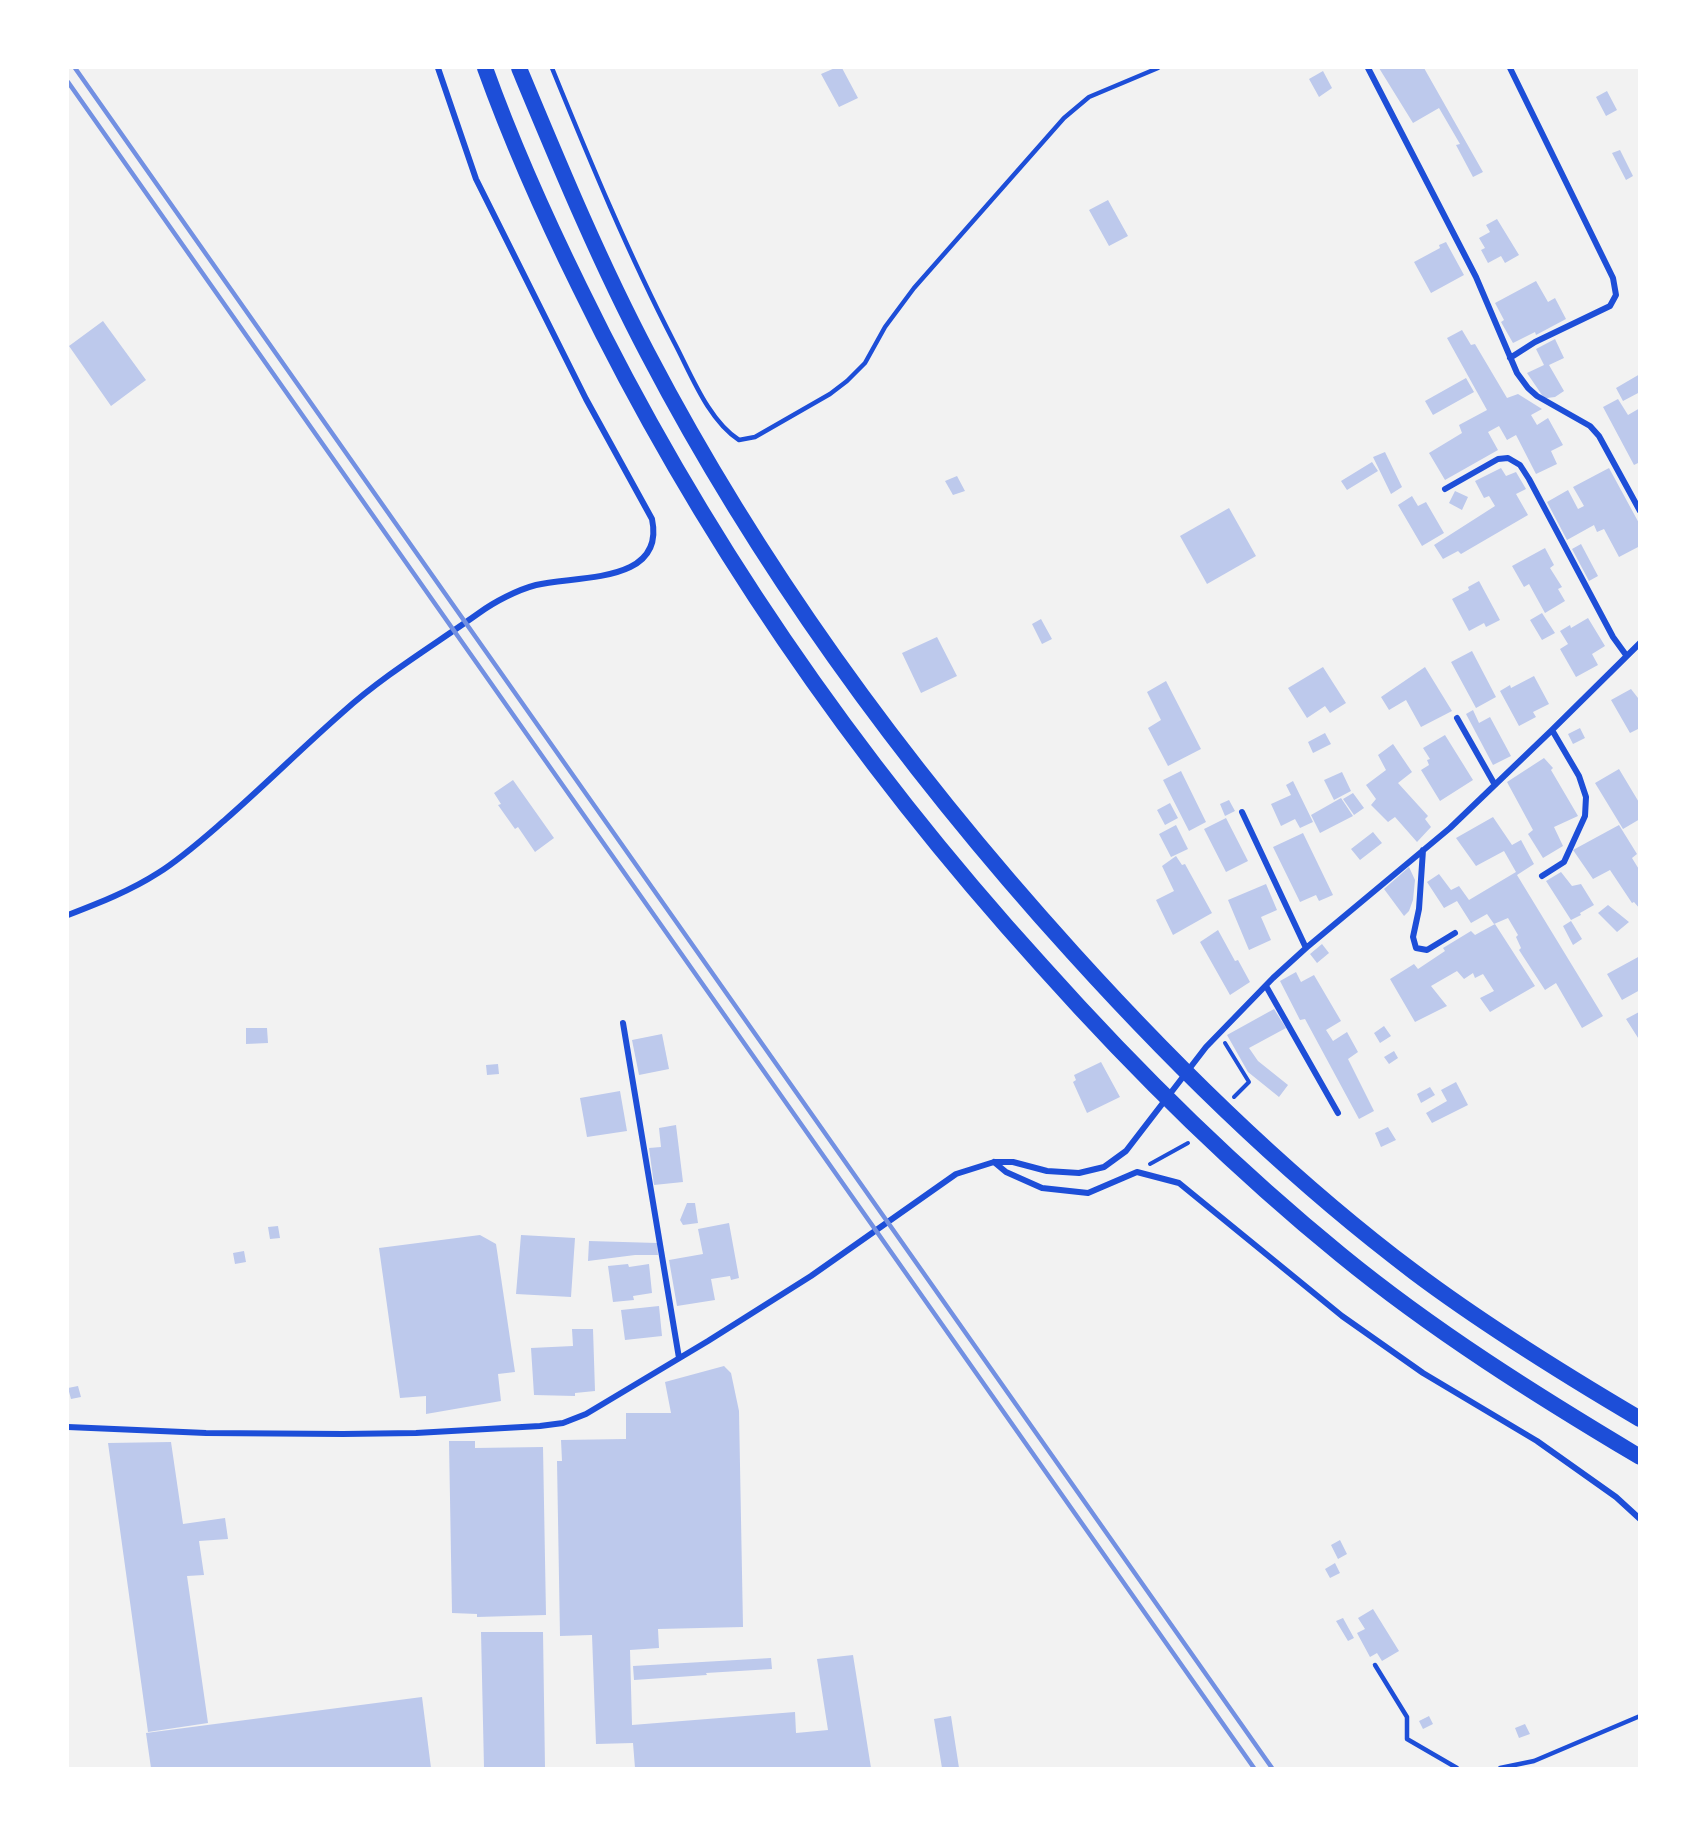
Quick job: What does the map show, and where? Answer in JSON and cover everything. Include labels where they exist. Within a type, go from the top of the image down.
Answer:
[{"type":"highway","points":[[485,68],[550,227],[619,368],[703,516],[747,587],[861,748],[998,918],[1086,1015],[1212,1143],[1342,1256],[1444,1334],[1640,1457]]},
{"type":"highway","points":[[519,68],[578,210],[648,354],[730,499],[773,568],[837,661],[951,812],[1024,899],[1116,1001],[1232,1119],[1283,1165],[1356,1226],[1461,1306],[1516,1344],[1640,1419]]},
{"type":"street","points":[[68,915],[137,886],[180,857],[263,787],[344,711],[485,608],[534,585],[611,575],[625,570],[641,559],[651,546],[655,533],[652,519],[586,399],[476,179],[438,68]]},
{"type":"street","points":[[1368,68],[1476,277],[1517,373],[1537,396],[1590,426],[1599,436],[1640,511]]},
{"type":"street","points":[[1510,68],[1613,278],[1616,295],[1610,306],[1536,342],[1510,358]]},
{"type":"street","points":[[1444,489],[1498,459],[1508,458],[1520,465],[1613,637],[1626,655]]},
{"type":"street","points":[[68,1427],[206,1433],[343,1434],[540,1426],[562,1423],[586,1414],[811,1276],[956,1174],[993,1162],[1013,1162],[1047,1172],[1079,1173],[1104,1167],[1126,1151],[1146,1128],[1206,1047],[1266,986],[1306,948],[1423,850],[1495,785],[1626,655],[1638,647]]},
{"type":"street","points":[[1457,718],[1495,785]]},
{"type":"street","points":[[1542,876],[1568,857],[1585,816],[1586,797],[1578,776],[1552,730]]},
{"type":"street","points":[[1242,812],[1306,948]]},
{"type":"street","points":[[1423,850],[1419,909],[1413,937],[1416,948],[1427,950],[1455,933]]},
{"type":"street","points":[[1266,986],[1338,1113]]},
{"type":"street","points":[[623,1023],[679,1358]]},
{"type":"street","points":[[993,1162],[1006,1172],[1042,1188],[1088,1193],[1137,1172],[1179,1183],[1342,1316],[1423,1373],[1537,1441],[1616,1497],[1640,1519]]},
{"type":"lane","points":[[552,68],[601,188],[645,286],[693,380],[718,422],[739,440],[755,437],[830,394],[848,381],[865,363],[885,327],[914,288],[1064,118],[1089,97],[1158,68]]},
{"type":"lane","points":[[1375,1665],[1407,1717],[1407,1739],[1457,1768]]},
{"type":"lane","points":[[1500,1768],[1534,1761],[1640,1716]]},
{"type":"path","points":[[1219,1034],[1249,1083]]},
{"type":"path","points":[[1137,1172],[1185,1145]]},
{"type":"building","points":[[835,68],[842,68],[858,98],[839,107],[821,74]]},
{"type":"building","points":[[1379,68],[1424,68],[1483,172],[1473,177],[1456,145],[1460,144],[1439,108],[1413,123]]},
{"type":"building","points":[[1323,71],[1332,88],[1319,97],[1309,79]]},
{"type":"building","points":[[1607,91],[1617,110],[1606,116],[1596,97]]},
{"type":"building","points":[[1620,150],[1633,176],[1626,180],[1612,153]]},
{"type":"building","points":[[1108,200],[1128,236],[1109,246],[1089,210]]},
{"type":"building","points":[[1497,219],[1519,255],[1505,263],[1501,256],[1488,263],[1481,250],[1485,248],[1479,238],[1490,232],[1486,225]]},
{"type":"building","points":[[1446,242],[1464,275],[1431,293],[1414,262],[1440,248],[1439,245]]},
{"type":"building","points":[[1536,281],[1548,302],[1555,298],[1566,319],[1536,335],[1535,332],[1513,343],[1501,322],[1504,320],[1495,303]]},
{"type":"building","points":[[103,321],[146,380],[111,406],[69,346]]},
{"type":"building","points":[[1462,330],[1471,345],[1475,344],[1507,398],[1518,394],[1542,409],[1531,415],[1537,425],[1548,418],[1563,445],[1551,451],[1557,464],[1536,474],[1516,435],[1507,440],[1499,426],[1488,432],[1498,450],[1445,480],[1429,453],[1462,433],[1459,425],[1487,410],[1447,338]]},
{"type":"building","points":[[1555,339],[1564,358],[1549,365],[1564,391],[1555,397],[1544,398],[1527,373],[1544,365],[1536,349]]},
{"type":"building","points":[[1640,374],[1640,392],[1623,401],[1616,388]]},
{"type":"building","points":[[1466,378],[1474,392],[1433,415],[1425,401]]},
{"type":"building","points":[[1618,399],[1628,415],[1640,408],[1640,462],[1634,465],[1603,407]]},
{"type":"building","points":[[1385,452],[1402,487],[1391,494],[1373,457]]},
{"type":"building","points":[[1372,462],[1378,471],[1347,490],[1341,481]]},
{"type":"building","points":[[1501,468],[1506,476],[1516,472],[1526,489],[1516,494],[1528,515],[1461,554],[1458,551],[1443,559],[1434,545],[1495,506],[1489,496],[1484,498],[1475,481]]},
{"type":"building","points":[[1609,468],[1640,525],[1640,546],[1619,557],[1604,529],[1597,532],[1594,525],[1567,540],[1547,502],[1568,490],[1578,509],[1584,506],[1573,487]]},
{"type":"building","points":[[957,476],[965,491],[953,495],[945,481]]},
{"type":"building","points":[[1455,491],[1468,497],[1462,510],[1449,503]]},
{"type":"building","points":[[1412,496],[1418,506],[1426,502],[1444,533],[1422,546],[1398,505]]},
{"type":"building","points":[[1229,508],[1256,556],[1207,584],[1180,536]]},
{"type":"building","points":[[1581,544],[1598,576],[1589,581],[1572,549]]},
{"type":"building","points":[[1545,548],[1554,565],[1550,568],[1562,587],[1558,589],[1565,601],[1545,613],[1529,584],[1524,587],[1512,566]]},
{"type":"building","points":[[1479,581],[1500,620],[1486,627],[1484,623],[1469,631],[1452,599],[1469,590],[1468,587]]},
{"type":"building","points":[[1542,613],[1555,633],[1542,640],[1530,620]]},
{"type":"building","points":[[1588,618],[1605,646],[1592,654],[1598,665],[1576,677],[1560,649],[1568,644],[1560,631],[1570,625],[1571,628]]},
{"type":"building","points":[[1041,619],[1052,639],[1042,644],[1032,624]]},
{"type":"building","points":[[937,637],[957,676],[921,693],[902,653]]},
{"type":"building","points":[[1472,651],[1496,697],[1476,708],[1451,662]]},
{"type":"building","points":[[1323,667],[1346,703],[1330,713],[1325,706],[1307,718],[1288,688]]},
{"type":"building","points":[[1425,667],[1452,711],[1421,727],[1406,700],[1389,710],[1381,697]]},
{"type":"building","points":[[1534,676],[1549,704],[1533,712],[1536,717],[1519,726],[1500,691]]},
{"type":"building","points":[[1166,681],[1201,749],[1168,766],[1148,728],[1161,720],[1147,692]]},
{"type":"building","points":[[1631,689],[1640,698],[1640,728],[1630,733],[1611,700]]},
{"type":"building","points":[[1473,710],[1479,723],[1490,717],[1511,756],[1493,765],[1466,714]]},
{"type":"building","points":[[1580,728],[1585,738],[1573,744],[1568,734]]},
{"type":"building","points":[[1325,733],[1331,744],[1313,753],[1308,742]]},
{"type":"building","points":[[1445,735],[1473,780],[1440,801],[1421,770],[1429,765],[1427,760],[1430,759],[1423,748]]},
{"type":"building","points":[[1393,744],[1412,772],[1398,783],[1428,816],[1425,819],[1431,827],[1417,842],[1395,817],[1388,822],[1371,805],[1376,799],[1366,785],[1386,770],[1378,755]]},
{"type":"building","points":[[1544,758],[1553,768],[1551,770],[1578,816],[1554,827],[1563,846],[1543,858],[1528,834],[1533,830],[1507,782]]},
{"type":"building","points":[[1619,769],[1640,804],[1640,819],[1623,829],[1595,783]]},
{"type":"building","points":[[1181,771],[1206,822],[1189,831],[1163,780]]},
{"type":"building","points":[[1342,772],[1351,791],[1334,800],[1324,780]]},
{"type":"building","points":[[513,780],[554,838],[535,852],[518,827],[515,829],[498,805],[501,804],[494,793]]},
{"type":"building","points":[[1293,781],[1313,822],[1300,828],[1295,819],[1281,826],[1271,804],[1291,795],[1286,785]]},
{"type":"building","points":[[1353,793],[1364,808],[1354,815],[1343,799]]},
{"type":"building","points":[[1341,798],[1353,816],[1320,833],[1311,815]]},
{"type":"building","points":[[1229,800],[1235,811],[1225,816],[1220,804]]},
{"type":"building","points":[[1170,803],[1178,818],[1165,825],[1157,810]]},
{"type":"building","points":[[1493,817],[1512,845],[1521,840],[1534,864],[1517,875],[1603,1016],[1582,1028],[1556,983],[1545,990],[1519,950],[1521,948],[1516,937],[1518,935],[1508,918],[1494,924],[1487,914],[1471,923],[1457,901],[1444,908],[1427,882],[1439,874],[1451,890],[1459,886],[1469,900],[1516,872],[1504,851],[1476,866],[1456,838]]},
{"type":"building","points":[[1226,818],[1248,861],[1226,872],[1204,829]]},
{"type":"building","points":[[1176,825],[1188,849],[1171,857],[1159,834]]},
{"type":"building","points":[[1619,825],[1637,854],[1632,858],[1640,871],[1640,909],[1634,902],[1632,903],[1610,870],[1593,879],[1573,850]]},
{"type":"building","points":[[1373,832],[1382,843],[1360,860],[1351,849]]},
{"type":"building","points":[[1303,833],[1333,895],[1319,901],[1316,895],[1300,902],[1273,847]]},
{"type":"building","points":[[1176,856],[1182,865],[1185,864],[1212,913],[1173,935],[1156,900],[1174,891],[1162,866]]},
{"type":"building","points":[[1409,867],[1415,880],[1413,900],[1409,911],[1404,916],[1384,889]]},
{"type":"building","points":[[1561,872],[1572,886],[1581,884],[1594,905],[1571,920],[1546,881]]},
{"type":"building","points":[[1266,884],[1277,910],[1261,917],[1271,940],[1249,950],[1228,900]]},
{"type":"building","points":[[1608,905],[1629,922],[1617,932],[1598,913]]},
{"type":"building","points":[[1571,921],[1582,939],[1573,945],[1563,926]]},
{"type":"building","points":[[1495,924],[1535,986],[1490,1012],[1480,998],[1494,991],[1483,974],[1475,978],[1473,973],[1464,979],[1457,971],[1431,986],[1447,1006],[1415,1022],[1390,979],[1414,964],[1418,969],[1445,951],[1443,948],[1471,931],[1475,935]]},
{"type":"building","points":[[1218,930],[1250,982],[1230,995],[1200,942]]},
{"type":"building","points":[[1322,944],[1329,953],[1317,963],[1310,954]]},
{"type":"building","points":[[1640,956],[1640,990],[1622,1000],[1607,974]]},
{"type":"building","points":[[1296,972],[1301,982],[1314,975],[1341,1021],[1326,1030],[1333,1041],[1347,1032],[1358,1052],[1348,1059],[1374,1111],[1359,1119],[1305,1019],[1300,1020],[1280,981]]},
{"type":"building","points":[[1274,1009],[1286,1028],[1249,1048],[1258,1061],[1288,1085],[1279,1097],[1248,1072],[1227,1035]]},
{"type":"building","points":[[1639,1012],[1640,1014],[1640,1041],[1626,1019]]},
{"type":"building","points":[[1384,1026],[1391,1036],[1380,1043],[1374,1033]]},
{"type":"building","points":[[246,1028],[267,1028],[268,1043],[246,1044]]},
{"type":"building","points":[[662,1034],[669,1069],[639,1075],[632,1040]]},
{"type":"building","points":[[1394,1051],[1398,1058],[1389,1064],[1384,1057]]},
{"type":"building","points":[[1101,1062],[1120,1097],[1087,1113],[1073,1082],[1076,1080],[1074,1075]]},
{"type":"building","points":[[498,1064],[499,1074],[487,1075],[486,1065]]},
{"type":"building","points":[[1456,1082],[1468,1105],[1432,1123],[1426,1113],[1447,1101],[1441,1090]]},
{"type":"building","points":[[1430,1087],[1435,1095],[1421,1103],[1417,1094]]},
{"type":"building","points":[[620,1091],[627,1131],[587,1137],[580,1098]]},
{"type":"building","points":[[676,1125],[683,1182],[654,1185],[649,1148],[661,1147],[659,1128]]},
{"type":"building","points":[[1388,1127],[1396,1140],[1381,1147],[1375,1133]]},
{"type":"building","points":[[687,1203],[695,1203],[698,1223],[683,1225],[680,1220]]},
{"type":"building","points":[[729,1223],[739,1278],[731,1280],[730,1276],[711,1279],[715,1300],[677,1306],[669,1260],[703,1254],[698,1229]]},
{"type":"building","points":[[278,1226],[280,1238],[270,1239],[268,1227]]},
{"type":"building","points":[[480,1235],[496,1244],[515,1372],[498,1374],[501,1401],[426,1414],[426,1396],[400,1398],[379,1248]]},
{"type":"building","points":[[521,1235],[575,1238],[571,1297],[516,1294]]},
{"type":"building","points":[[589,1241],[657,1243],[658,1255],[635,1255],[588,1261]]},
{"type":"building","points":[[244,1251],[246,1262],[235,1264],[233,1253]]},
{"type":"building","points":[[628,1264],[629,1267],[649,1264],[652,1293],[633,1296],[634,1300],[613,1302],[608,1266]]},
{"type":"building","points":[[659,1306],[662,1336],[625,1340],[621,1310]]},
{"type":"building","points":[[572,1329],[593,1329],[595,1391],[575,1393],[575,1396],[534,1395],[531,1348],[573,1346]]},
{"type":"building","points":[[724,1366],[731,1373],[739,1411],[743,1627],[658,1629],[659,1648],[630,1650],[632,1725],[795,1712],[796,1733],[828,1730],[817,1659],[853,1655],[871,1768],[635,1768],[633,1743],[596,1744],[592,1635],[560,1636],[557,1461],[562,1461],[561,1440],[626,1439],[626,1413],[671,1413],[665,1382]]},
{"type":"building","points":[[78,1386],[81,1397],[71,1399],[68,1388]]},
{"type":"building","points":[[449,1441],[475,1441],[475,1448],[543,1447],[546,1615],[477,1617],[477,1614],[452,1613]]},
{"type":"building","points":[[171,1442],[183,1524],[225,1518],[228,1539],[199,1541],[204,1575],[187,1576],[208,1723],[148,1732],[108,1443]]},
{"type":"building","points":[[1340,1540],[1347,1554],[1338,1559],[1331,1545]]},
{"type":"building","points":[[1335,1563],[1340,1573],[1330,1578],[1325,1569]]},
{"type":"building","points":[[1373,1609],[1399,1651],[1382,1661],[1377,1653],[1370,1657],[1357,1633],[1365,1629],[1358,1618]]},
{"type":"building","points":[[1343,1618],[1354,1638],[1348,1641],[1336,1621]]},
{"type":"building","points":[[481,1632],[543,1632],[545,1768],[484,1768]]},
{"type":"building","points":[[771,1658],[772,1669],[634,1680],[633,1666]]},
{"type":"building","points":[[422,1697],[431,1768],[151,1768],[146,1733]]},
{"type":"building","points":[[951,1716],[959,1768],[942,1768],[934,1719]]},
{"type":"building","points":[[1429,1716],[1433,1724],[1423,1729],[1419,1721]]},
{"type":"building","points":[[1525,1724],[1530,1734],[1519,1738],[1515,1728]]},
{"type":"railway","points":[[75,68],[1272,1768]]},
{"type":"railway","points":[[68,82],[1254,1768]]}]
